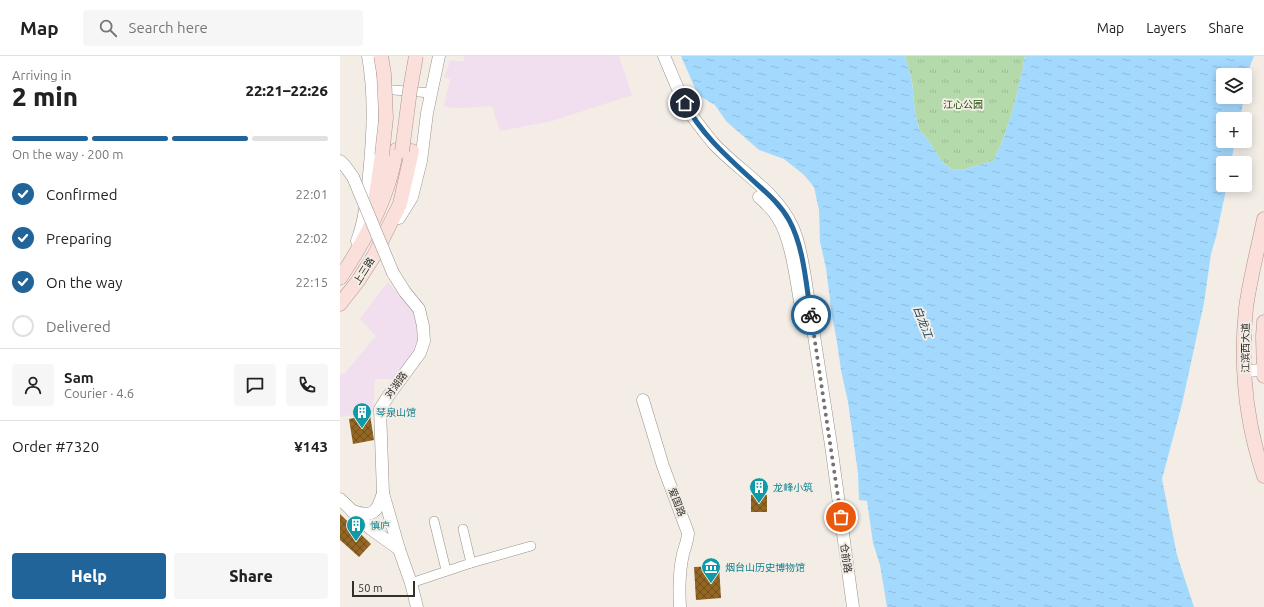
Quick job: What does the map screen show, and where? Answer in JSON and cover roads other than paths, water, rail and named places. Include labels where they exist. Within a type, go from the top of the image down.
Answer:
[{"type":"main road","points":[[373,219],[386,118],[384,74],[381,56]]},
{"type":"main road","points":[[404,151],[407,61],[409,56]]},
{"type":"main road","points":[[404,151],[410,90],[416,56]]},
{"type":"main road","points":[[344,273],[360,247],[385,196],[394,168],[404,151],[423,56]]},
{"type":"main road","name":"上三路","points":[[340,304],[358,281],[374,256],[383,235],[400,204],[404,151]]},
{"type":"main road","name":"江滨西大道","points":[[1264,219],[1246,308],[1244,330],[1244,371],[1249,416],[1254,442],[1264,476]]},
{"type":"main road","name":"江滨西大道","points":[[1264,322],[1264,372]]},
{"type":"street","points":[[344,273],[362,227],[367,197],[372,142],[373,100],[368,56]]},
{"type":"street","points":[[374,256],[412,197],[421,161],[427,113],[439,56]]},
{"type":"street","name":"仓前路","points":[[656,56],[677,103],[692,130],[712,154],[766,203],[779,219],[785,233],[795,270],[825,446],[847,607]]},
{"type":"street","name":"仓前路","points":[[664,56],[685,103],[697,122],[714,144],[731,161],[772,197],[789,219],[800,247],[831,444],[853,607]]},
{"type":"street","points":[[372,88],[431,93]]},
{"type":"street","name":"对湖路","points":[[340,161],[353,177],[393,273],[405,292],[419,309],[423,326],[424,341],[420,353],[380,409],[383,493],[398,549],[411,583],[417,607]]},
{"type":"street","points":[[1244,371],[1264,372]]},
{"type":"street","name":"爱国路","points":[[643,400],[663,466],[688,533],[680,579],[680,607]]},
{"type":"street","points":[[352,511],[364,514],[372,513],[378,507],[383,493]]},
{"type":"street","points":[[340,499],[371,528],[398,549]]},
{"type":"street","points":[[434,521],[446,570]]},
{"type":"street","points":[[463,529],[470,563]]},
{"type":"street","points":[[411,583],[446,570],[531,546]]},
{"type":"water","name":"白龙江","points":[[681,56],[905,56],[912,81],[915,112],[919,129],[929,141],[940,159],[952,170],[965,169],[993,161],[1009,123],[1025,56],[1254,56],[1250,68],[1216,68],[1216,104],[1243,104],[1241,112],[1216,112],[1216,148],[1234,148],[1232,156],[1216,156],[1216,192],[1226,192],[1211,254],[1204,303],[1182,404],[1162,479],[1177,555],[1194,607],[887,607],[880,565],[873,543],[867,501],[859,500],[858,473],[848,402],[832,316],[826,268],[820,242],[819,210],[814,187],[804,175],[784,159],[759,150],[726,121],[715,105],[698,95]]},
{"type":"place","name":"琴泉山馆","points":[[362,429]]},
{"type":"place","name":"龙峰小筑","points":[[759,504]]},
{"type":"place","name":"慎庐","points":[[356,542]]},
{"type":"place","name":"烟台山历史博物馆","points":[[711,584]]},
{"type":"park label","name":"江心公园","points":[[963,104]]}]
